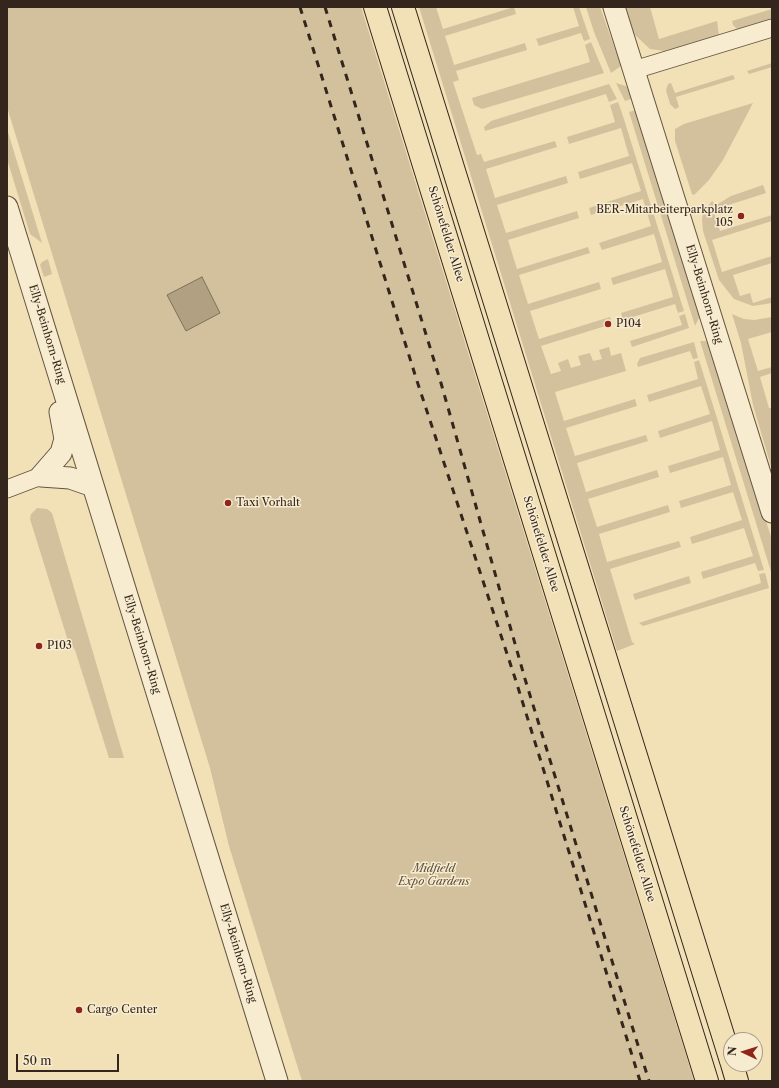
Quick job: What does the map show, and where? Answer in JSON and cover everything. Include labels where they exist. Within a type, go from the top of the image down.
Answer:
[{"type":"highway","name":"Schönefelder Allee","points":[[375,7],[707,1081]]},
{"type":"highway","points":[[403,7],[723,1037]]},
{"type":"street","name":"Elly-Beinhorn-Ring","points":[[614,7],[772,512]]},
{"type":"street","points":[[634,70],[772,28]]},
{"type":"street","name":"Elly-Beinhorn-Ring","points":[[7,207],[277,1081]]},
{"type":"street","points":[[41,476],[61,454],[65,438],[56,394],[61,381]]},
{"type":"street","points":[[7,489],[41,476],[70,478],[93,486]]},
{"type":"green space","name":"Midfield Expo Gardens","points":[[7,7],[361,7],[694,1081],[302,1081],[229,846],[210,768],[7,107]]},
{"type":"green space","points":[[419,7],[436,7],[443,29],[514,7],[516,14],[445,36],[454,65],[525,43],[527,50],[456,71],[459,80],[453,82],[477,155],[481,154],[484,162],[555,141],[557,147],[486,169],[495,198],[566,176],[568,183],[497,205],[506,233],[577,211],[579,218],[508,240],[517,269],[588,247],[590,253],[519,275],[528,304],[599,282],[601,289],[530,311],[539,339],[610,317],[612,324],[541,346],[551,374],[561,371],[558,363],[568,359],[571,368],[581,365],[578,356],[590,353],[593,361],[602,359],[599,350],[609,347],[611,356],[621,353],[626,371],[555,392],[564,421],[635,399],[637,406],[566,428],[575,456],[646,435],[648,441],[577,463],[586,492],[657,470],[659,477],[588,499],[597,527],[668,505],[670,512],[599,534],[607,562],[679,541],[681,547],[610,569],[632,642],[635,644],[617,651]]},
{"type":"green space","points":[[573,7],[579,7],[590,39],[584,41],[581,33],[539,46],[536,39],[579,26]]},
{"type":"green space","points":[[586,7],[600,7],[621,66],[611,73],[594,32]]},
{"type":"green space","points":[[622,7],[650,7],[659,39],[717,21],[719,36],[676,49],[664,51],[650,49],[635,35]]},
{"type":"green space","points":[[772,9],[772,20],[738,30],[733,25],[732,21]]},
{"type":"green space","points":[[591,42],[604,73],[482,109],[474,105],[472,98],[590,62],[585,45]]},
{"type":"green space","points":[[772,63],[772,67],[749,74],[747,71]]},
{"type":"green space","points":[[733,75],[735,79],[676,97],[679,107],[675,109],[670,104],[666,90],[668,84],[671,83],[675,93]]},
{"type":"green space","points":[[616,83],[626,86],[634,98],[625,101]]},
{"type":"green space","points":[[609,84],[617,99],[609,102],[606,94],[485,131],[484,127],[491,121]]},
{"type":"green space","points":[[618,102],[684,311],[678,313],[675,304],[623,320],[621,313],[673,297],[665,269],[613,285],[611,278],[662,262],[654,234],[602,250],[599,243],[651,226],[643,199],[591,215],[589,208],[641,191],[632,163],[580,179],[578,172],[629,156],[621,128],[569,144],[567,137],[615,122],[610,105]]},
{"type":"green space","points":[[753,103],[723,160],[709,180],[694,195],[692,194],[675,141],[675,129],[684,124]]},
{"type":"green space","points":[[639,109],[700,306],[699,318],[695,326],[629,112]]},
{"type":"green space","points":[[7,129],[42,243],[30,234],[7,159]]},
{"type":"green space","points":[[763,185],[766,193],[713,210],[720,231],[772,215],[772,221],[712,240],[722,272],[772,256],[772,263],[733,275],[740,296],[750,293],[753,303],[772,297],[772,303],[753,306],[734,299],[719,280],[703,231],[702,219],[703,213],[712,201],[716,205],[731,196]]},
{"type":"green space","points":[[48,259],[52,274],[44,277],[40,265]]},
{"type":"green space","points":[[685,314],[689,328],[632,347],[630,341],[682,325],[679,316]]},
{"type":"green space","points":[[732,314],[744,319],[754,320],[772,317],[772,332],[748,339],[758,371],[772,367],[772,373],[760,377],[769,408],[772,408],[772,470],[753,405],[741,343]]},
{"type":"green space","points":[[700,341],[707,341],[711,345],[772,540],[772,575]]},
{"type":"green space","points":[[694,342],[698,358],[693,359],[690,351],[638,367],[637,364],[640,358]]},
{"type":"green space","points":[[699,360],[764,570],[758,571],[755,563],[703,579],[701,572],[753,556],[744,528],[692,544],[690,537],[742,520],[733,492],[681,508],[679,501],[731,485],[723,457],[670,473],[668,466],[720,450],[712,421],[660,438],[658,431],[710,414],[701,386],[649,402],[647,395],[698,379],[694,362]]},
{"type":"green space","points":[[37,508],[47,509],[52,513],[124,758],[109,758],[75,650],[68,641],[30,519],[31,514]]},
{"type":"green space","points":[[765,573],[769,588],[643,626],[639,623],[761,583],[759,574]]},
{"type":"green space","points":[[689,576],[691,583],[635,600],[633,594]]},
{"type":"shaded area","points":[[202,277],[220,313],[186,331],[167,295]]},
{"type":"railway","points":[[300,7],[417,381],[516,681],[640,1081]]},
{"type":"railway","points":[[325,7],[441,383],[525,679],[649,1081]]},
{"type":"place","name":"BER-Mitarbeiterparkplatz 105","points":[[741,216]]},
{"type":"place","name":"P104","points":[[608,324]]},
{"type":"place","name":"Taxi Vorhalt","points":[[228,503]]},
{"type":"place","name":"P103","points":[[39,646]]},
{"type":"place","name":"Cargo Center","points":[[79,1010]]}]
